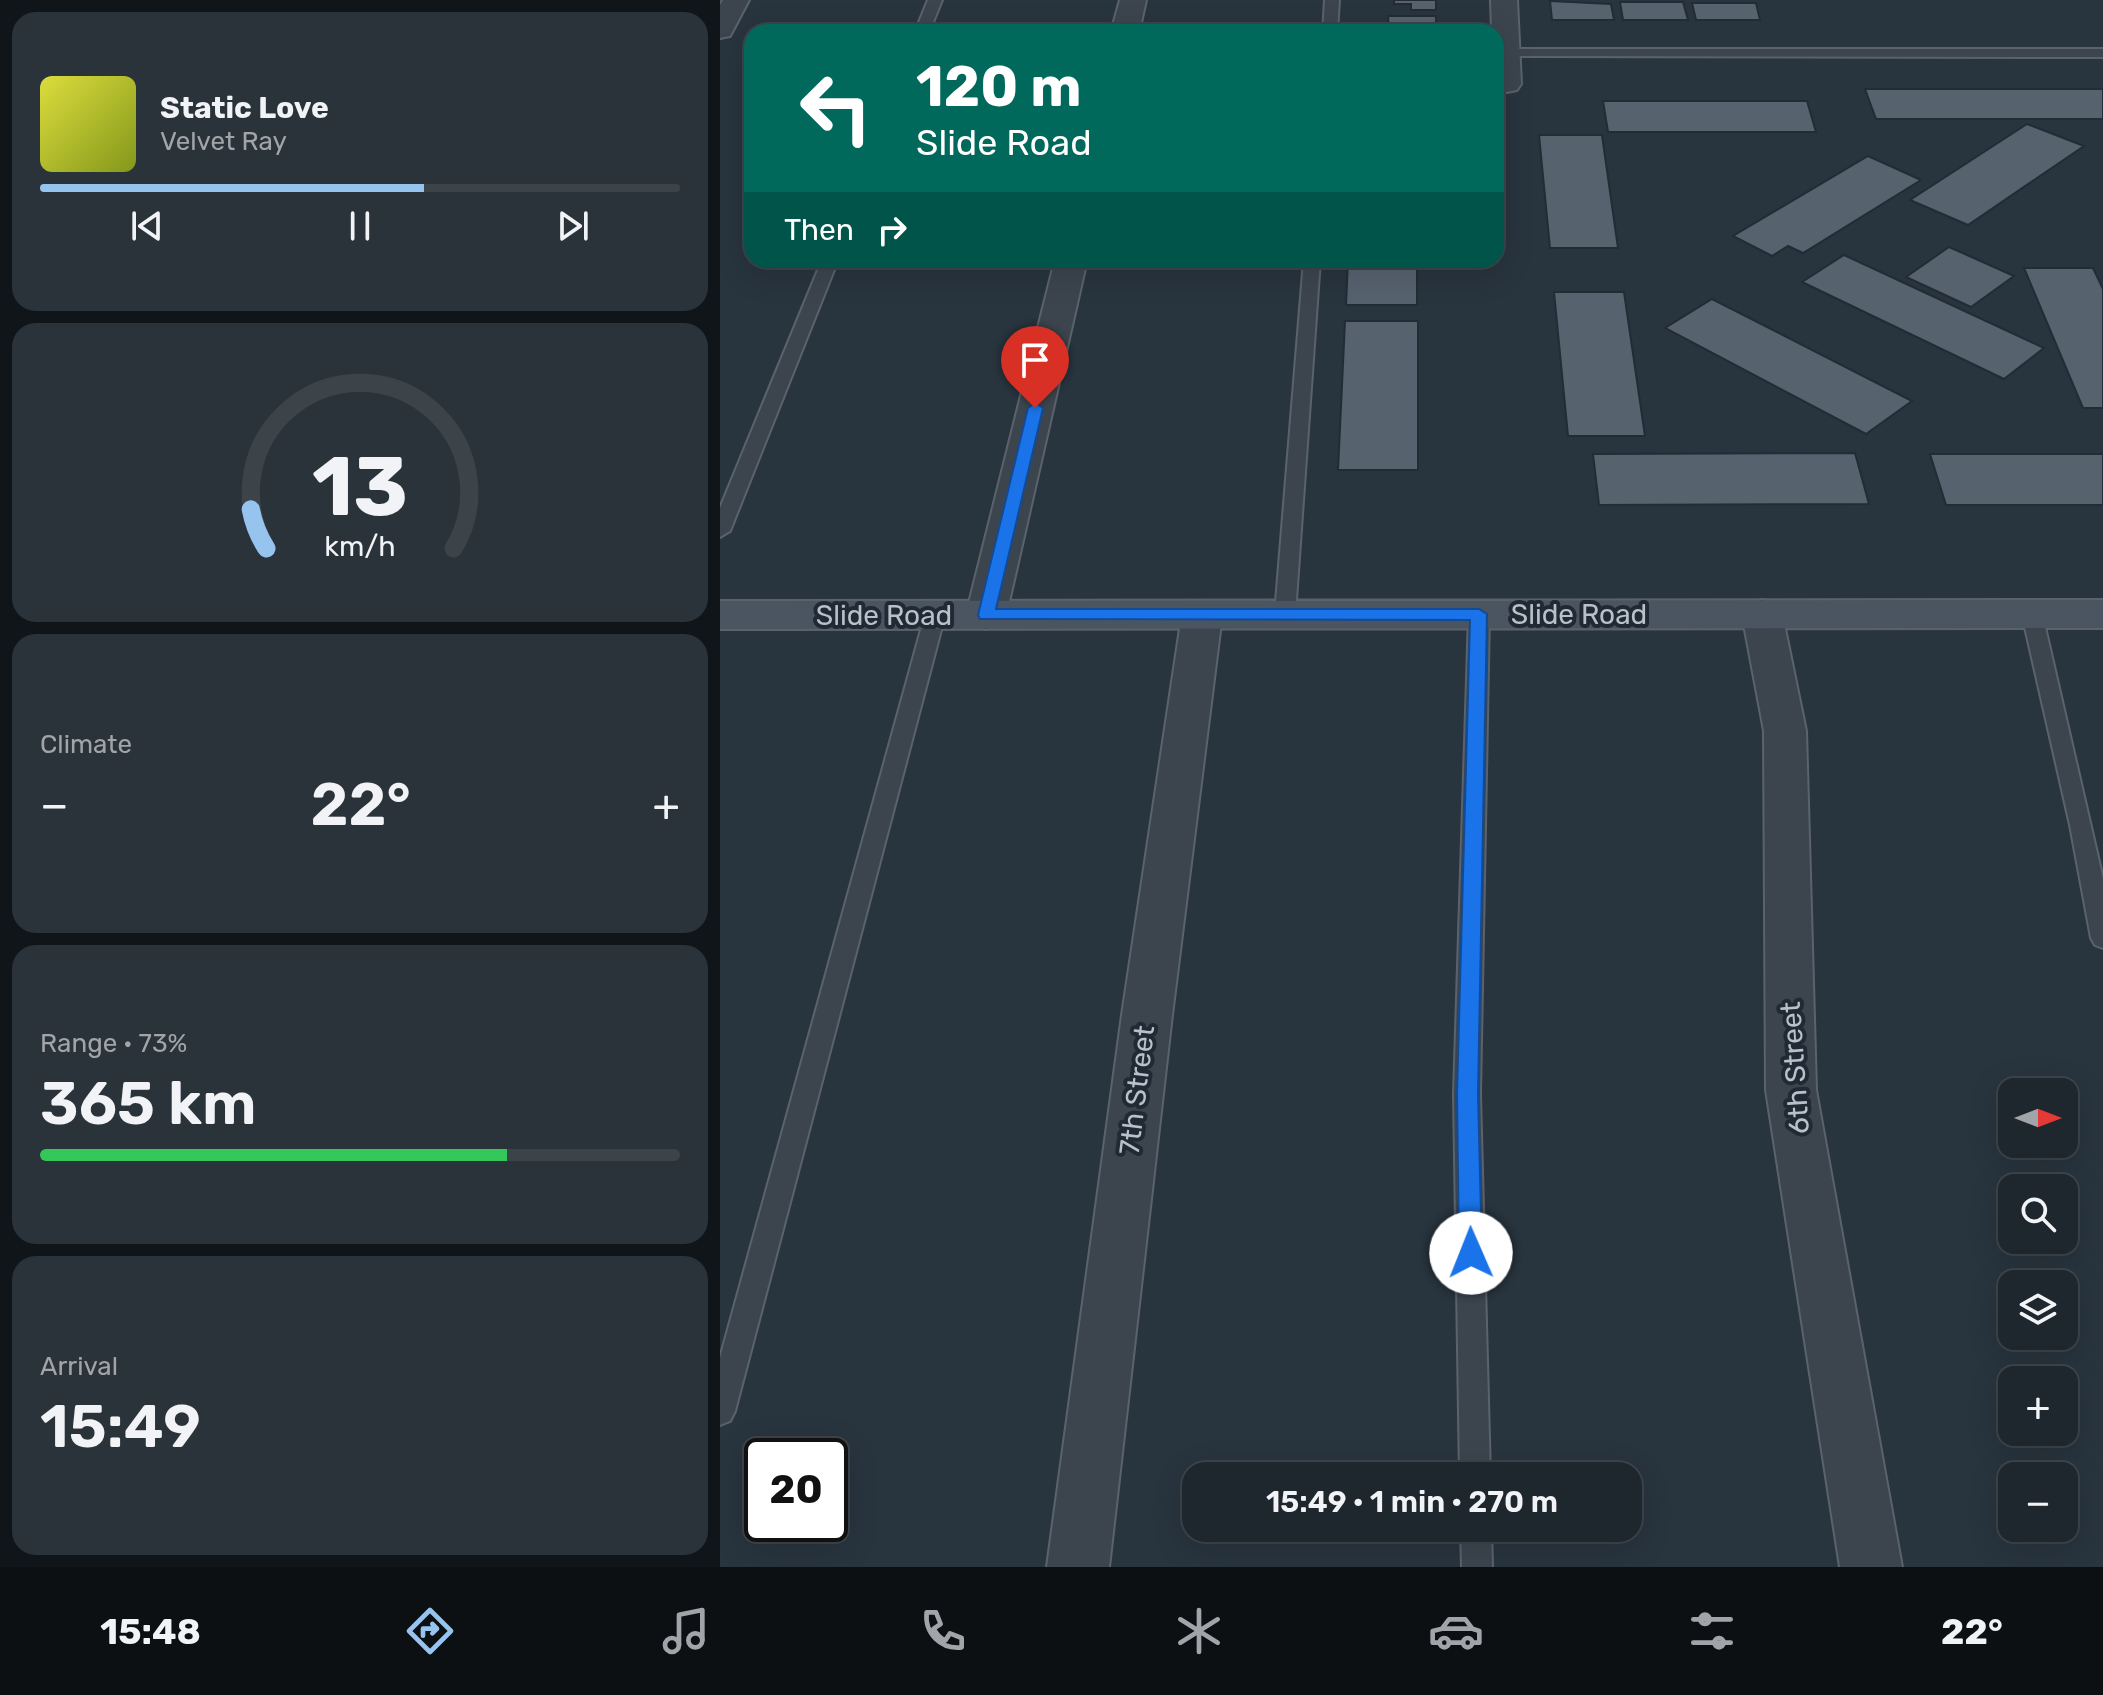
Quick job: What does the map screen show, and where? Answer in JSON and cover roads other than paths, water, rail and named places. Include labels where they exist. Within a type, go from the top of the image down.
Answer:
[{"type":"main road","name":"Slide Road","points":[[720,615],[2103,614]]},
{"type":"street","points":[[720,30],[736,0]]},
{"type":"street","points":[[1127,24],[1133,0]]},
{"type":"street","points":[[1504,0],[1507,84]]},
{"type":"street","points":[[986,615],[1069,268]]},
{"type":"street","name":"6th Street","points":[[1762,614],[1785,731],[1791,1090],[1871,1567]]},
{"type":"street","name":"7th Street","points":[[1078,1567],[1147,1015],[1202,615]]},
{"type":"lane","points":[[925,24],[935,0]]},
{"type":"lane","points":[[1330,24],[1332,0]]},
{"type":"lane","points":[[1506,53],[2103,53]]},
{"type":"lane","points":[[720,531],[827,268]]},
{"type":"lane","points":[[1285,614],[1311,268]]},
{"type":"lane","points":[[1475,1462],[1467,1094],[1479,614]]},
{"type":"lane","points":[[2032,614],[2081,825],[2103,938]]},
{"type":"lane","points":[[720,1411],[935,615]]},
{"type":"lane","points":[[1476,1542],[1477,1567]]}]
